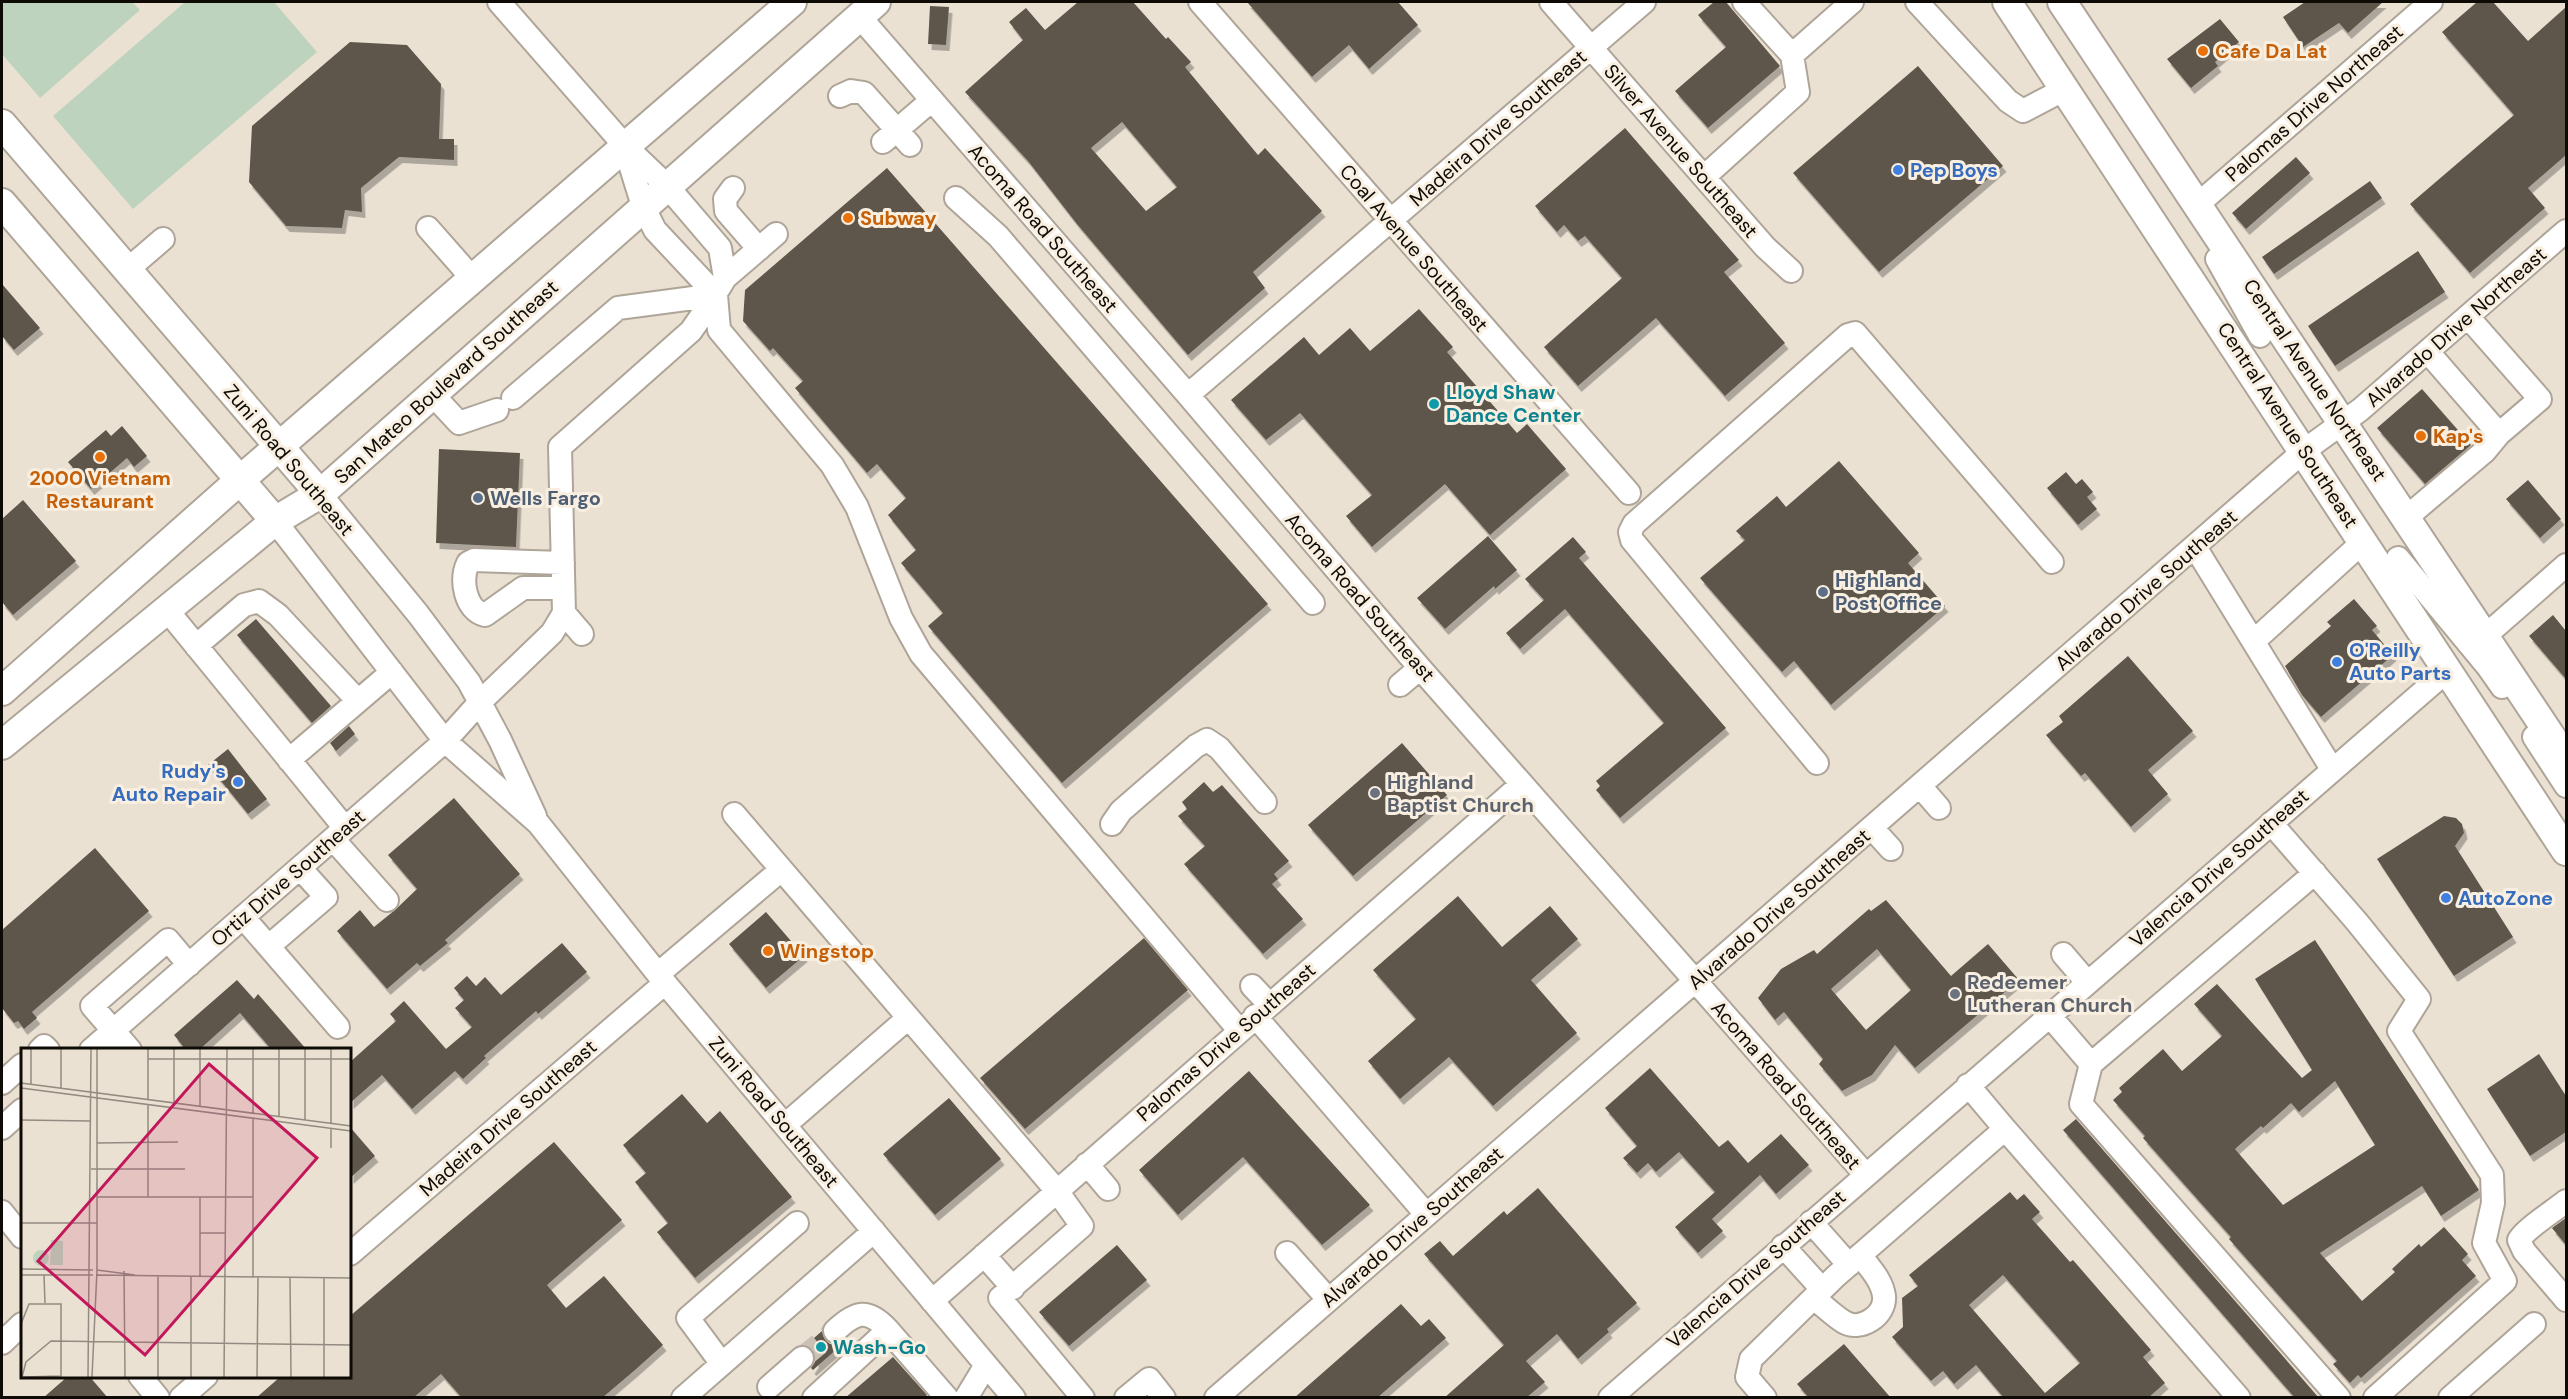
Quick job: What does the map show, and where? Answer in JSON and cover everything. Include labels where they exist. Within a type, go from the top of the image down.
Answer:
[{"type":"main road","points":[[4,683],[792,2]]},
{"type":"main road","name":"Central Avenue Southeast","points":[[2007,2],[2305,450],[2566,851]]},
{"type":"main road","name":"Central Avenue Northeast","points":[[2062,2],[2345,423],[2566,759]]},
{"type":"main road","name":"San Mateo Boulevard Southeast","points":[[2,745],[275,521],[320,494],[868,9]]},
{"type":"main road","name":"Zuni Road Southeast","points":[[2,124],[320,494]]},
{"type":"main road","name":"Zuni Road Southeast","points":[[2,203],[275,521]]},
{"type":"street","points":[[499,2],[625,146],[667,186],[720,248],[719,330],[832,465],[857,507],[901,618],[921,654],[1254,1016],[1426,1214]]},
{"type":"street","name":"Coal Avenue Southeast","points":[[1200,2],[1629,493]]},
{"type":"street","name":"Silver Avenue Southeast","points":[[1551,2],[1764,247],[1791,271]]},
{"type":"street","name":"Madeira Drive Southeast","points":[[1188,395],[1644,2]]},
{"type":"street","points":[[1704,177],[1798,92],[1792,55],[1744,2]]},
{"type":"street","points":[[1792,55],[1852,2]]},
{"type":"street","points":[[1917,2],[2008,101],[2023,111],[2065,89]]},
{"type":"street","name":"Central Avenue Southeast","points":[[2048,2],[2228,275],[2260,336]]},
{"type":"street","name":"Palomas Drive Northeast","points":[[2197,206],[2431,2]]},
{"type":"street","name":"Acoma Road Southeast","points":[[868,9],[932,100],[1188,395],[1420,668],[1865,1174]]},
{"type":"street","points":[[840,96],[851,91],[864,93],[897,139],[932,100]]},
{"type":"street","points":[[625,146],[643,206],[655,230],[720,286]]},
{"type":"street","points":[[734,188],[725,200],[726,211],[759,249]]},
{"type":"street","points":[[956,198],[998,236],[1013,253],[1313,603]]},
{"type":"street","points":[[428,228],[472,278]]},
{"type":"street","name":"Alvarado Drive Northeast","points":[[2345,423],[2566,231]]},
{"type":"street","points":[[582,634],[564,613],[560,447],[691,331],[720,286],[776,234]]},
{"type":"street","points":[[127,270],[163,239]]},
{"type":"street","points":[[432,394],[459,423],[505,404],[618,308],[720,286]]},
{"type":"street","points":[[2407,517],[2540,399],[2468,317]]},
{"type":"street","points":[[1817,763],[1632,540],[1630,532],[1634,524],[1798,377],[1848,335],[1855,333],[2052,562]]},
{"type":"street","points":[[2428,352],[2499,434]]},
{"type":"street","name":"Alvarado Drive Southeast","points":[[1216,1398],[2305,450],[2345,423]]},
{"type":"street","name":"Zuni Road Southeast","points":[[320,494],[418,614],[469,682],[500,740],[538,822]]},
{"type":"street","name":"Zuni Road Southeast","points":[[275,521],[445,741],[538,822],[662,979],[1014,1398]]},
{"type":"street","points":[[2254,642],[2364,541]]},
{"type":"street","points":[[2195,547],[2332,770]]},
{"type":"street","points":[[2398,558],[2488,667],[2566,786]]},
{"type":"street","points":[[563,563],[474,560],[468,563],[464,578],[472,607],[478,613],[485,615],[523,588],[563,588]]},
{"type":"street","points":[[2485,636],[2566,565]]},
{"type":"street","points":[[196,646],[244,605],[259,601],[278,615],[358,701]]},
{"type":"street","points":[[167,610],[289,760],[387,900]]},
{"type":"street","name":"Ortiz Drive Southeast","points":[[93,1048],[445,741],[480,702],[552,633],[564,613]]},
{"type":"street","points":[[1400,685],[1420,668]]},
{"type":"street","name":"Valencia Drive Southeast","points":[[1610,1398],[1865,1174],[2448,670]]},
{"type":"street","points":[[289,760],[392,672]]},
{"type":"street","points":[[1112,824],[1121,812],[1196,746],[1207,740],[1219,748],[1265,802]]},
{"type":"street","name":"Palomas Drive Southeast","points":[[932,1301],[1254,1016],[1522,784]]},
{"type":"street","points":[[1920,786],[1939,808]]},
{"type":"street","points":[[734,814],[907,1019],[1057,1191],[1082,1226],[1000,1298],[1083,1398]]},
{"type":"street","points":[[2271,823],[2419,999],[2399,1031],[2492,1175],[2493,1203],[2484,1243],[2505,1281],[2375,1398]]},
{"type":"street","points":[[1872,828],[1891,849]]},
{"type":"street","points":[[269,946],[326,897],[300,868]]},
{"type":"street","name":"Madeira Drive Southeast","points":[[351,1249],[662,979],[781,870]]},
{"type":"street","points":[[2315,873],[2091,1064],[2081,1104],[2339,1398]]},
{"type":"street","points":[[243,917],[338,1027]]},
{"type":"street","points":[[128,1048],[92,1006],[168,940],[189,965]]},
{"type":"street","points":[[2063,954],[2087,982]]},
{"type":"street","points":[[129,974],[150,999]]},
{"type":"street","points":[[1252,986],[1254,1016]]},
{"type":"street","points":[[2049,1015],[2091,1064]]},
{"type":"street","points":[[785,1125],[907,1019]]},
{"type":"street","points":[[1968,1085],[2239,1398]]},
{"type":"street","points":[[2,1128],[21,1113]]},
{"type":"street","points":[[1765,1398],[1747,1377],[1751,1359],[1855,1260],[2005,1129]]},
{"type":"street","points":[[1087,1164],[1108,1189]]},
{"type":"street","points":[[2565,1295],[2524,1251],[2519,1240],[2523,1232],[2536,1226],[2566,1201]]},
{"type":"street","points":[[2,1212],[21,1236]]},
{"type":"street","points":[[1783,1246],[1818,1294],[1846,1324],[1865,1324],[1878,1314],[1884,1298],[1878,1279],[1811,1222]]},
{"type":"street","points":[[722,1364],[688,1318],[797,1224]]},
{"type":"street","points":[[683,1398],[874,1231]]},
{"type":"street","points":[[1287,1253],[1328,1299]]},
{"type":"street","points":[[984,1255],[1013,1288]]},
{"type":"street","points":[[835,1331],[850,1318],[869,1314],[877,1318],[947,1398]]},
{"type":"street","points":[[2455,1396],[2534,1324]]},
{"type":"street","points":[[2,1343],[21,1325]]},
{"type":"street","points":[[814,1398],[888,1330]]},
{"type":"street","points":[[769,1387],[802,1358]]},
{"type":"street","points":[[966,1398],[986,1365]]},
{"type":"street","points":[[141,1378],[158,1398]]},
{"type":"street","points":[[181,1398],[205,1378]]},
{"type":"street","points":[[1126,1398],[1149,1379],[1164,1398]]},
{"type":"green space","points":[[2,2],[132,2],[140,10],[40,98],[2,54]]},
{"type":"green space","points":[[185,2],[274,2],[317,52],[133,209],[53,116]]},
{"type":"building","points":[[1078,2],[1133,2],[1166,39],[1168,37],[1191,62],[1185,67],[1258,155],[1265,148],[1322,211],[1253,272],[1265,288],[1188,355],[1077,224],[1028,161],[965,92],[1023,40],[1009,22],[1026,8],[1045,30]],"holes":[[[1122,122],[1177,187],[1146,211],[1091,148]]]},
{"type":"building","points":[[1247,2],[1398,2],[1418,25],[1369,69],[1349,45],[1312,77]]},
{"type":"building","points":[[1714,2],[1726,2],[1780,66],[1708,128],[1675,91],[1726,47],[1698,15]]},
{"type":"building","points":[[2305,2],[2383,2],[2348,33],[2339,23],[2303,47],[2283,17]]},
{"type":"building","points":[[2477,2],[2493,2],[2528,41],[2566,7],[2566,155],[2528,188],[2545,208],[2470,273],[2410,204],[2514,115],[2442,32]]},
{"type":"building","points":[[930,6],[949,7],[946,45],[928,44]]},
{"type":"building","name":"Cafe Da Lat","points":[[2220,19],[2239,42],[2215,62],[2218,66],[2191,88],[2167,59]]},
{"type":"building","points":[[350,42],[407,45],[441,84],[439,139],[454,139],[454,160],[399,157],[361,188],[362,212],[345,210],[342,228],[286,226],[249,182],[252,126]]},
{"type":"building","name":"Pep Boys","points":[[1918,66],[2003,166],[1879,272],[1793,173]]},
{"type":"building","points":[[1625,128],[1739,260],[1724,272],[1785,343],[1725,396],[1656,318],[1578,386],[1544,347],[1622,278],[1585,236],[1578,241],[1564,225],[1557,232],[1535,206]]},
{"type":"building","points":[[2296,157],[2310,173],[2246,229],[2232,213]]},
{"type":"building","points":[[887,168],[1268,604],[1062,783],[928,626],[943,613],[901,563],[916,550],[888,515],[906,498],[877,464],[867,473],[795,388],[803,381],[773,348],[770,351],[743,321],[745,290]]},
{"type":"building","points":[[2370,181],[2382,198],[2274,274],[2262,257]]},
{"type":"building","points":[[2418,251],[2445,292],[2335,366],[2308,326]]},
{"type":"building","points":[[2,284],[40,328],[14,350],[2,336]]},
{"type":"building","points":[[1419,309],[1453,347],[1447,352],[1517,433],[1527,424],[1566,469],[1490,535],[1445,484],[1372,547],[1346,516],[1372,495],[1300,413],[1266,440],[1231,400],[1304,337],[1319,355],[1350,328],[1370,351]]},
{"type":"building","points":[[2422,389],[2471,445],[2425,484],[2377,428]]},
{"type":"building","points":[[122,426],[147,456],[134,467],[127,458],[91,489],[68,462],[106,430],[111,436]]},
{"type":"building","name":"Wells Fargo","points":[[439,449],[520,453],[516,547],[436,543]]},
{"type":"building","name":"Highland Post Office","points":[[1839,461],[1919,553],[1908,563],[1945,606],[1831,705],[1794,661],[1782,672],[1700,578],[1745,540],[1736,531],[1777,496],[1786,507]]},
{"type":"building","points":[[2066,472],[2076,484],[2082,479],[2093,492],[2087,497],[2097,509],[2078,525],[2047,488]]},
{"type":"building","points":[[2528,480],[2561,519],[2540,538],[2506,499]]},
{"type":"building","points":[[23,500],[76,561],[13,615],[2,602],[2,519]]},
{"type":"building","points":[[1488,536],[1517,570],[1495,589],[1494,586],[1445,629],[1417,598]]},
{"type":"building","points":[[1573,537],[1586,552],[1579,558],[1726,728],[1620,818],[1596,790],[1600,786],[1596,781],[1664,723],[1565,609],[1520,649],[1506,633],[1544,600],[1525,579]]},
{"type":"building","name":"O'Reilly Auto Parts","points":[[2354,599],[2377,626],[2372,630],[2393,655],[2321,717],[2302,695],[2285,666],[2331,626],[2327,622]]},
{"type":"building","points":[[2553,615],[2566,631],[2566,679],[2529,636]]},
{"type":"building","points":[[256,619],[331,706],[312,723],[237,635]]},
{"type":"building","points":[[2128,656],[2193,731],[2148,770],[2168,794],[2131,827],[2085,773],[2081,776],[2046,735],[2063,722],[2059,716]]},
{"type":"building","points":[[349,726],[355,734],[336,751],[330,743]]},
{"type":"building","points":[[1402,743],[1447,795],[1353,876],[1308,825]]},
{"type":"building","name":"Rudy's Auto Repair","points":[[228,749],[267,799],[248,814],[208,765]]},
{"type":"building","points":[[1204,782],[1213,792],[1222,785],[1289,861],[1274,874],[1278,879],[1272,884],[1303,919],[1263,954],[1184,864],[1205,846],[1178,816],[1187,809],[1182,802]]},
{"type":"building","points":[[454,798],[520,874],[445,940],[448,943],[420,966],[417,963],[387,989],[337,931],[360,910],[374,927],[417,889],[388,855]]},
{"type":"building","name":"AutoZone","points":[[2444,816],[2456,818],[2462,824],[2464,833],[2455,846],[2513,937],[2454,976],[2377,859]]},
{"type":"building","points":[[95,848],[149,911],[32,1012],[37,1018],[24,1029],[18,1021],[14,1023],[2,1008],[2,930]]},
{"type":"building","points":[[1458,896],[1502,947],[1550,906],[1578,939],[1531,980],[1577,1033],[1493,1106],[1449,1057],[1400,1099],[1368,1061],[1416,1019],[1373,970]]},
{"type":"building","name":"Redeemer Lutheran Church","points":[[1886,900],[1951,976],[1988,944],[2019,980],[1915,1068],[1895,1045],[1872,1075],[1842,1091],[1819,1064],[1823,1059],[1784,1012],[1775,1020],[1758,998],[1781,969],[1814,950],[1817,954],[1869,909],[1871,911]],"holes":[[[1877,949],[1911,990],[1866,1030],[1831,989]]]},
{"type":"building","points":[[766,912],[804,956],[766,988],[729,944]]},
{"type":"building","points":[[1144,938],[1188,990],[1025,1129],[980,1078]]},
{"type":"building","points":[[2315,940],[2479,1190],[2441,1216],[2422,1186],[2320,1253],[2362,1301],[2395,1272],[2392,1269],[2419,1244],[2421,1247],[2444,1227],[2468,1254],[2462,1260],[2476,1276],[2361,1378],[2358,1375],[2350,1383],[2333,1364],[2337,1361],[2229,1239],[2231,1237],[2143,1138],[2145,1136],[2113,1100],[2122,1092],[2119,1088],[2163,1049],[2182,1071],[2222,1036],[2194,1004],[2217,984],[2302,1078],[2312,1070],[2255,979]],"holes":[[[2335,1081],[2375,1145],[2283,1205],[2235,1149],[2291,1103],[2299,1112]]]},
{"type":"building","points":[[562,943],[587,972],[538,1014],[536,1011],[484,1056],[486,1058],[463,1079],[455,1071],[412,1109],[382,1075],[351,1102],[351,1061],[396,1021],[390,1014],[404,1001],[446,1049],[472,1027],[455,1008],[464,1000],[454,988],[467,976],[476,986],[485,977],[501,995]]},
{"type":"building","points":[[237,980],[254,999],[258,994],[305,1048],[270,1048],[240,1013],[201,1048],[184,1048],[174,1035]]},
{"type":"building","points":[[2539,1054],[2566,1096],[2566,1132],[2530,1156],[2487,1089]]},
{"type":"building","points":[[1650,1068],[1719,1147],[1728,1140],[1748,1163],[1781,1134],[1809,1165],[1776,1194],[1760,1175],[1712,1219],[1723,1231],[1698,1253],[1675,1227],[1715,1192],[1679,1152],[1656,1172],[1648,1163],[1637,1173],[1623,1158],[1637,1146],[1605,1108]]},
{"type":"building","points":[[1249,1071],[1370,1205],[1322,1245],[1243,1157],[1178,1215],[1139,1170]]},
{"type":"building","points":[[682,1094],[707,1123],[720,1111],[792,1197],[695,1278],[657,1232],[668,1223],[635,1182],[646,1173],[623,1145]]},
{"type":"building","points":[[949,1098],[1001,1159],[935,1215],[883,1154]]},
{"type":"building","points":[[2076,1119],[2319,1398],[2295,1398],[2063,1130]]},
{"type":"building","points":[[351,1128],[375,1156],[351,1177]]},
{"type":"building","points":[[554,1142],[622,1220],[547,1285],[566,1308],[604,1276],[663,1345],[602,1398],[462,1398],[441,1374],[413,1398],[256,1398],[279,1378],[351,1378],[351,1315]]},
{"type":"building","points":[[1538,1188],[1637,1303],[1578,1359],[1557,1334],[1526,1361],[1545,1382],[1526,1398],[1444,1398],[1504,1345],[1424,1254],[1440,1241],[1453,1256],[1504,1211],[1507,1215]]},
{"type":"building","points":[[2010,1192],[2017,1200],[2024,1194],[2040,1212],[2032,1219],[2070,1262],[2073,1260],[2151,1350],[2143,1357],[2165,1383],[2148,1398],[2004,1398],[1976,1365],[1954,1384],[1943,1371],[1931,1381],[1892,1337],[1903,1327],[1902,1298],[1918,1286],[1909,1275]],"holes":[[[2003,1275],[2080,1363],[2045,1393],[1969,1305]]]},
{"type":"building","points":[[2566,1218],[2566,1245],[2552,1228]]},
{"type":"building","points":[[1117,1245],[1147,1280],[1069,1346],[1039,1312]]},
{"type":"building","points":[[1401,1304],[1421,1326],[1429,1319],[1446,1338],[1377,1398],[1294,1398]]},
{"type":"building","points":[[822,1331],[825,1340],[830,1344],[845,1342],[813,1370],[811,1368],[815,1362],[815,1355],[806,1345]]},
{"type":"building","points":[[1844,1344],[1891,1398],[1809,1398],[1797,1384]]},
{"type":"building","points":[[893,1357],[927,1395],[924,1398],[845,1398]]},
{"type":"building","points":[[66,1378],[91,1378],[108,1398],[43,1398]]},
{"type":"tunnel","points":[[802,1358],[835,1331]]},
{"type":"place","name":"Cafe Da Lat","points":[[2203,51]]},
{"type":"place","name":"Pep Boys","points":[[1898,170]]},
{"type":"place","name":"Subway","points":[[848,218]]},
{"type":"place","name":"Lloyd Shaw Dance Center","points":[[1434,404]]},
{"type":"place","name":"Kap's","points":[[2421,436]]},
{"type":"place","name":"2000 Vietnam Restaurant","points":[[100,457]]},
{"type":"place","name":"Wells Fargo","points":[[478,498]]},
{"type":"place","name":"Highland Post Office","points":[[1823,592]]},
{"type":"place","name":"O'Reilly Auto Parts","points":[[2337,662]]},
{"type":"place","name":"Rudy's Auto Repair","points":[[238,782]]},
{"type":"place","name":"Highland Baptist Church","points":[[1375,793]]},
{"type":"place","name":"AutoZone","points":[[2446,898]]},
{"type":"place","name":"Wingstop","points":[[768,951]]},
{"type":"place","name":"Redeemer Lutheran Church","points":[[1955,994]]},
{"type":"place","name":"Wash-Go","points":[[821,1347]]}]
